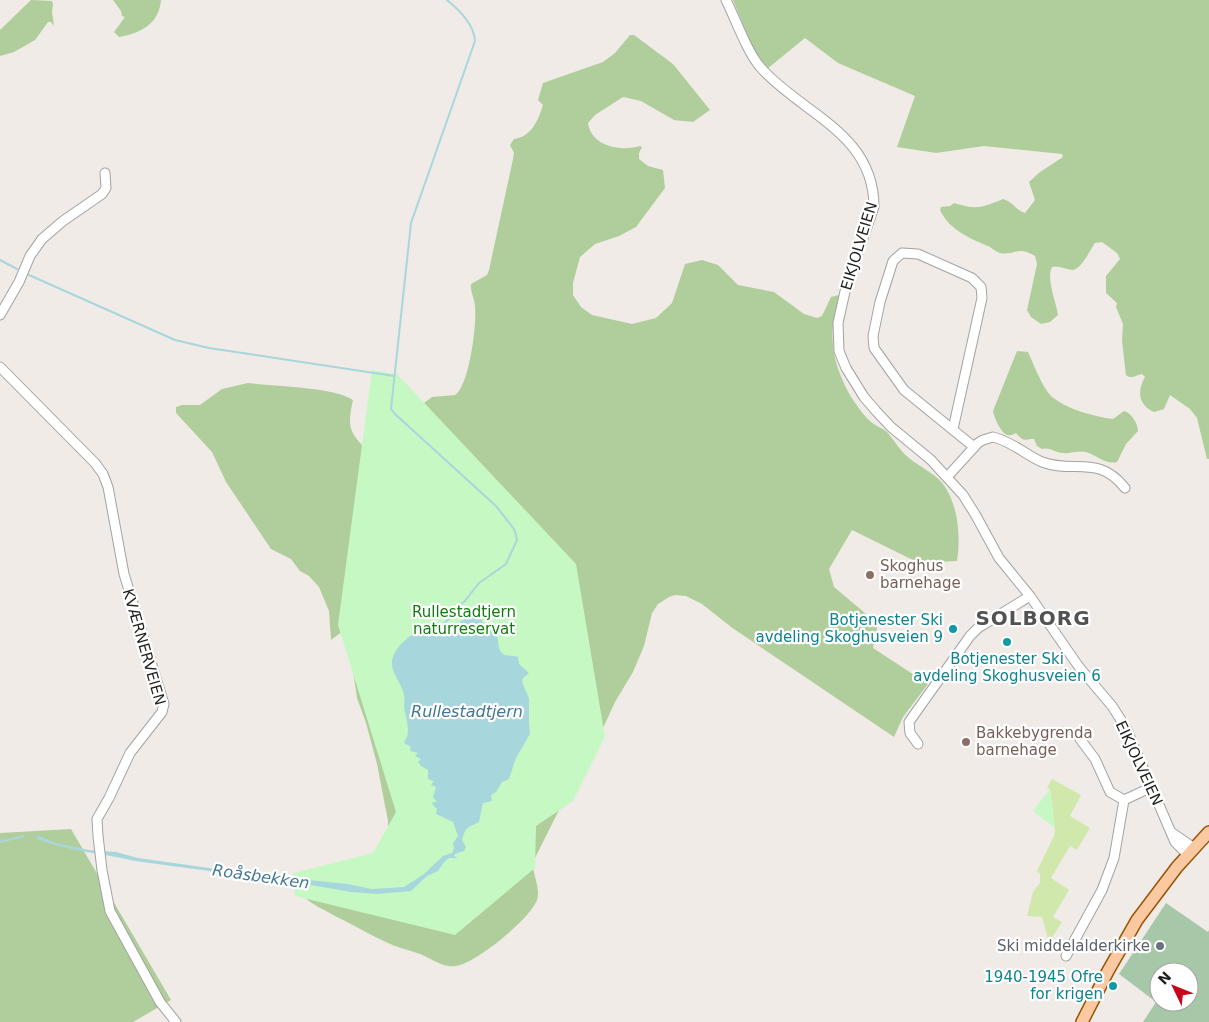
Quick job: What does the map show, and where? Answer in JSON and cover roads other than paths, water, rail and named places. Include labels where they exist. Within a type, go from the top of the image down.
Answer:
[{"type":"main road","points":[[1082,1022],[1130,932],[1157,892],[1190,850],[1209,830]]},
{"type":"street","name":"EIKJOLVEIEN","points":[[726,0],[759,66],[785,90],[839,131],[855,150],[870,176],[875,197],[874,207],[846,287],[838,323],[839,352],[846,368],[876,412],[931,460],[976,514],[999,558],[1030,596],[1126,728],[1175,842],[1190,850]]},
{"type":"street","points":[[0,314],[38,245],[56,226],[102,194],[106,188],[106,173]]},
{"type":"street","points":[[953,429],[982,298],[981,287],[972,278],[918,254],[902,253],[893,261],[889,271],[880,302],[873,345],[904,390],[974,447]]},
{"type":"street","name":"KVÆRNERVEIEN","points":[[0,367],[89,457],[106,481],[124,574],[164,704],[162,712],[130,753],[97,819],[100,856],[106,896],[115,922],[160,1002],[176,1022]]},
{"type":"street","points":[[947,477],[974,447],[988,437],[996,437],[1044,462],[1103,470],[1113,476],[1125,488]]},
{"type":"street","points":[[918,744],[910,733],[909,722],[970,636],[978,628],[1030,596]]},
{"type":"street","points":[[1080,739],[1095,759],[1110,792],[1124,800]]},
{"type":"street","points":[[1124,800],[1152,787]]},
{"type":"street","points":[[1066,956],[1102,890],[1114,858],[1124,800]]},
{"type":"water","name":"Rullestadtjern","points":[[467,618],[482,620],[484,626],[497,635],[502,654],[518,657],[519,664],[529,673],[523,678],[522,682],[529,698],[530,734],[516,758],[509,779],[502,782],[496,792],[491,795],[492,801],[483,803],[479,822],[466,830],[462,840],[466,847],[464,851],[455,854],[454,856],[458,858],[449,858],[445,861],[438,871],[427,876],[411,891],[378,894],[351,892],[299,883],[135,861],[74,850],[37,839],[37,836],[39,836],[56,843],[89,850],[116,852],[138,858],[252,874],[347,884],[372,889],[404,887],[424,874],[443,856],[452,853],[453,843],[458,836],[453,822],[436,814],[437,809],[432,804],[437,802],[433,797],[436,787],[431,785],[434,781],[428,779],[428,770],[418,762],[421,759],[415,756],[418,753],[410,751],[411,747],[404,743],[408,730],[404,696],[393,670],[392,660],[402,643],[419,630],[437,623],[443,623],[449,627]]},
{"type":"waterway","points":[[444,623],[455,614],[456,607],[464,602],[479,583],[506,564],[517,540],[514,529],[496,506],[391,409],[411,223],[475,41],[469,23],[447,0]]},
{"type":"waterway","points":[[0,260],[17,269]]},
{"type":"waterway","points":[[29,275],[175,340],[209,348],[394,376]]},
{"type":"waterway","name":"Roåsbekken","points":[[0,842],[24,836]]},
{"type":"place","name":"Skoghus barnehage","points":[[870,575]]},
{"type":"place","name":"Botjenester Ski avdeling Skoghusveien 9","points":[[953,629]]},
{"type":"place","name":"Botjenester Ski avdeling Skoghusveien 6","points":[[1007,642]]},
{"type":"place","name":"Bakkebygrenda barnehage","points":[[966,742]]},
{"type":"place","name":"Ski middelalderkirke","points":[[1160,946]]},
{"type":"place","name":"1940-1945 Ofre for krigen","points":[[1113,986]]},
{"type":"district","name":"SOLBORG","points":[[1033,618]]},
{"type":"park label","name":"Rullestadtjern naturreservat","points":[[464,620]]}]
